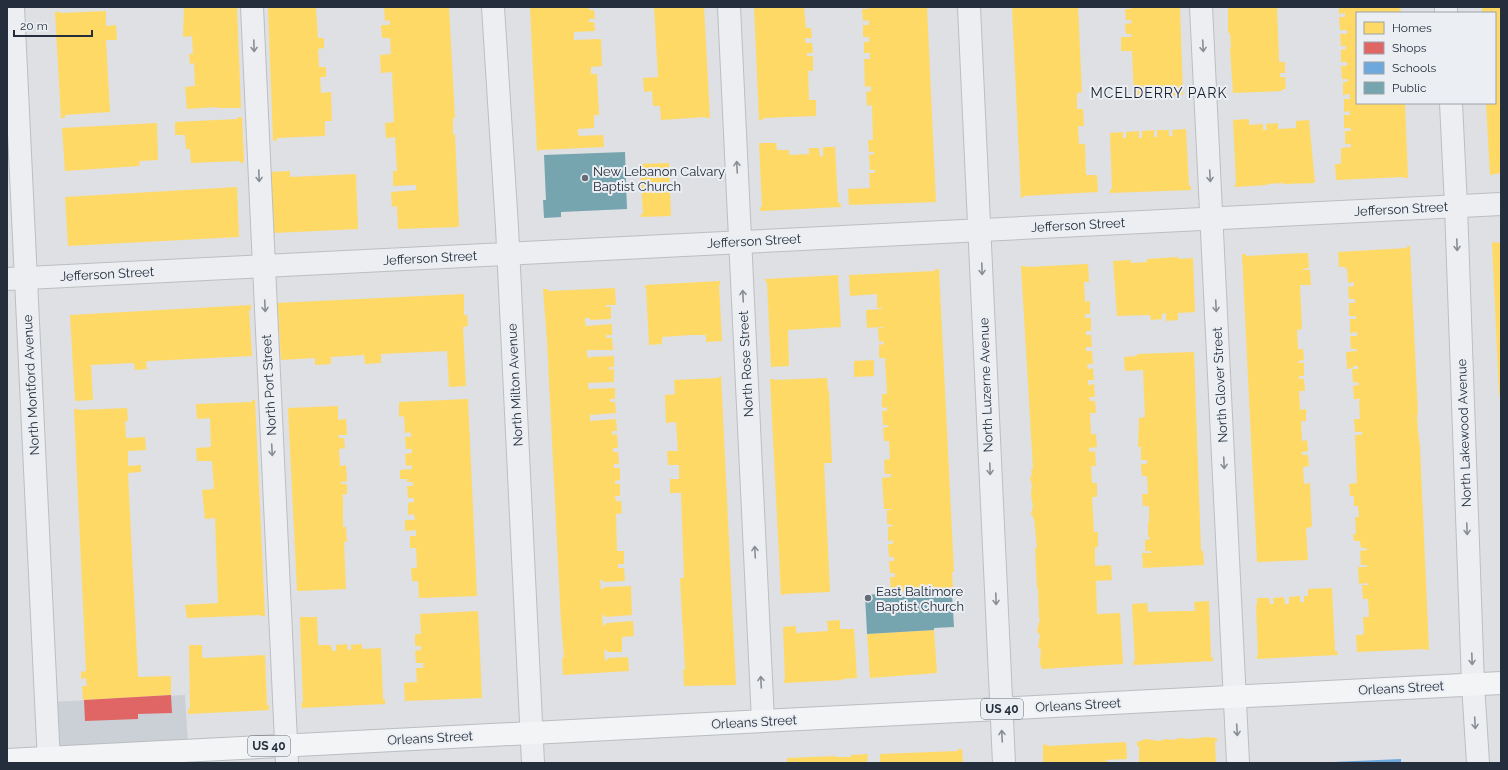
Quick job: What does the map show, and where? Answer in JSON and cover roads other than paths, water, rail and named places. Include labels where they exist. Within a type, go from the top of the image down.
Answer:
[{"type":"main road","name":"Orleans Street","points":[[7,760],[287,754],[531,733],[1501,683]]},
{"type":"street","name":"North Montford Avenue","points":[[13,7],[17,278],[48,760]]},
{"type":"street","name":"North Port Street","points":[[252,7],[287,754]]},
{"type":"street","name":"North Milton Avenue","points":[[493,7],[508,254],[533,763]]},
{"type":"street","name":"North Rose Street","points":[[729,7],[763,721]]},
{"type":"street","name":"North Luzerne Avenue","points":[[969,7],[1000,709],[1004,763]]},
{"type":"street","name":"North Glover Street","points":[[1202,7],[1238,763]]},
{"type":"street","name":"North Lakewood Avenue","points":[[1450,104],[1456,206],[1473,684],[1478,763]]},
{"type":"street","name":"Jefferson Street","points":[[17,278],[1501,204]]},
{"type":"place","name":"New Lebanon Calvary Baptist Church","points":[[585,178]]},
{"type":"place","name":"East Baltimore Baptist Church","points":[[868,598]]},
{"type":"district","name":"MCELDERRY PARK","points":[[1159,93]]}]
